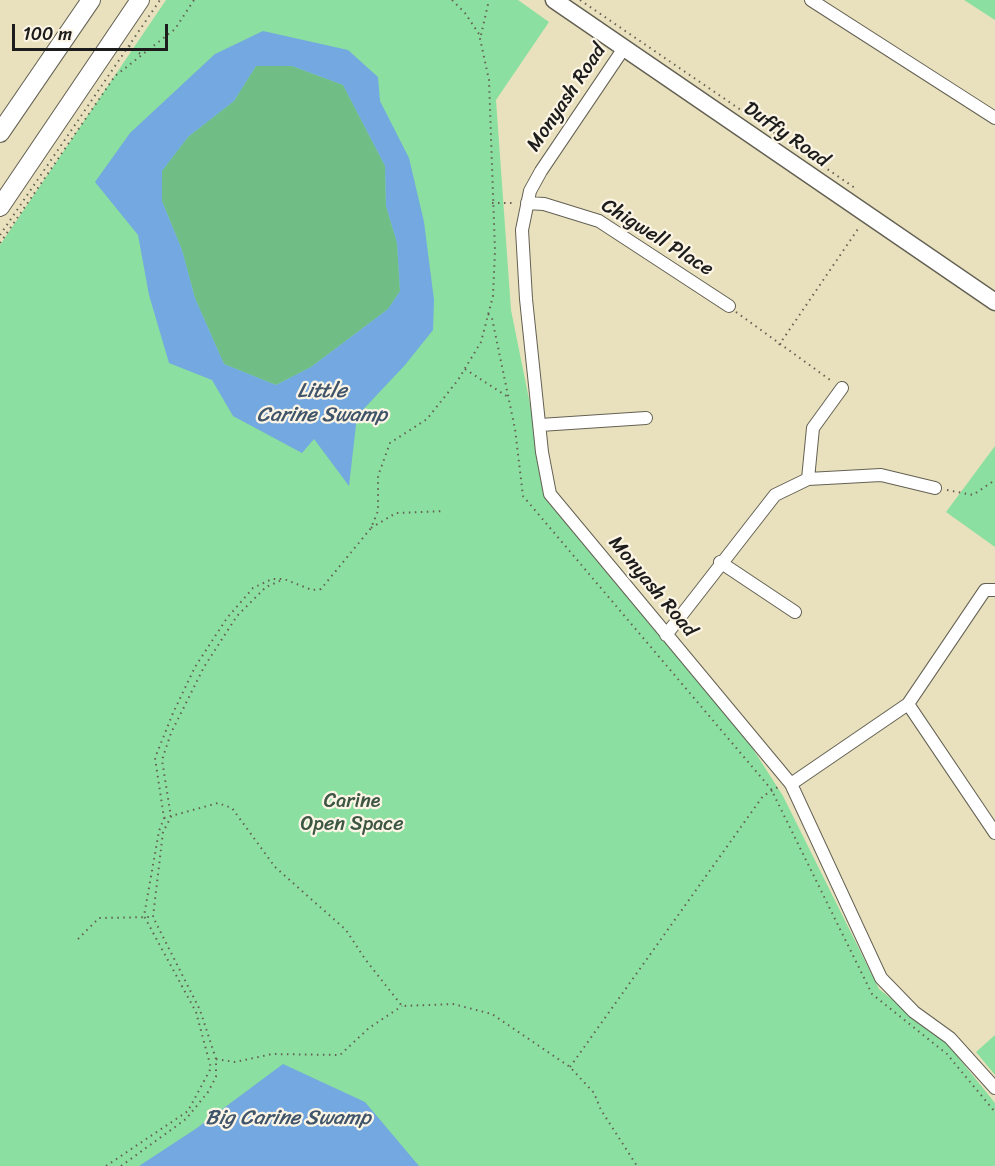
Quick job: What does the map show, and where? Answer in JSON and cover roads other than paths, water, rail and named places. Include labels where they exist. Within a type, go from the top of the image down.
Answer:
[{"type":"main road","points":[[0,133],[91,0]]},
{"type":"main road","points":[[0,207],[140,0]]},
{"type":"main road","name":"Duffy Road","points":[[554,0],[995,302]]},
{"type":"street","points":[[814,1],[995,118]]},
{"type":"street","name":"Monyash Road","points":[[624,48],[541,171],[530,191],[522,230],[526,299],[549,494],[791,784],[881,978],[914,1012],[950,1038],[995,1088]]},
{"type":"street","name":"Chigwell Place","points":[[527,203],[544,204],[599,220],[729,306]]},
{"type":"street","points":[[808,479],[813,428],[842,388]]},
{"type":"street","points":[[540,425],[646,418]]},
{"type":"street","points":[[666,635],[720,562],[775,495],[808,479],[881,475],[935,488]]},
{"type":"street","points":[[720,562],[795,612]]},
{"type":"street","points":[[791,784],[908,704],[985,590],[995,590]]},
{"type":"street","points":[[908,704],[995,833]]},
{"type":"water","name":"Little Carine Swamp","points":[[263,31],[348,50],[378,77],[380,101],[409,158],[424,222],[434,300],[433,330],[405,365],[357,416],[349,486],[314,439],[302,453],[233,416],[212,380],[169,363],[149,295],[138,235],[95,182],[130,133],[215,54]],"holes":[[[256,66],[292,66],[343,85],[385,166],[386,206],[397,243],[400,291],[388,309],[311,367],[276,385],[224,364],[195,298],[182,250],[162,201],[162,171],[188,137],[234,101]]]},
{"type":"water","name":"Big Carine Swamp","points":[[283,1064],[365,1102],[419,1166],[139,1166],[197,1128]]},
{"type":"park label","name":"Carine Open Space","points":[[352,814]]}]
